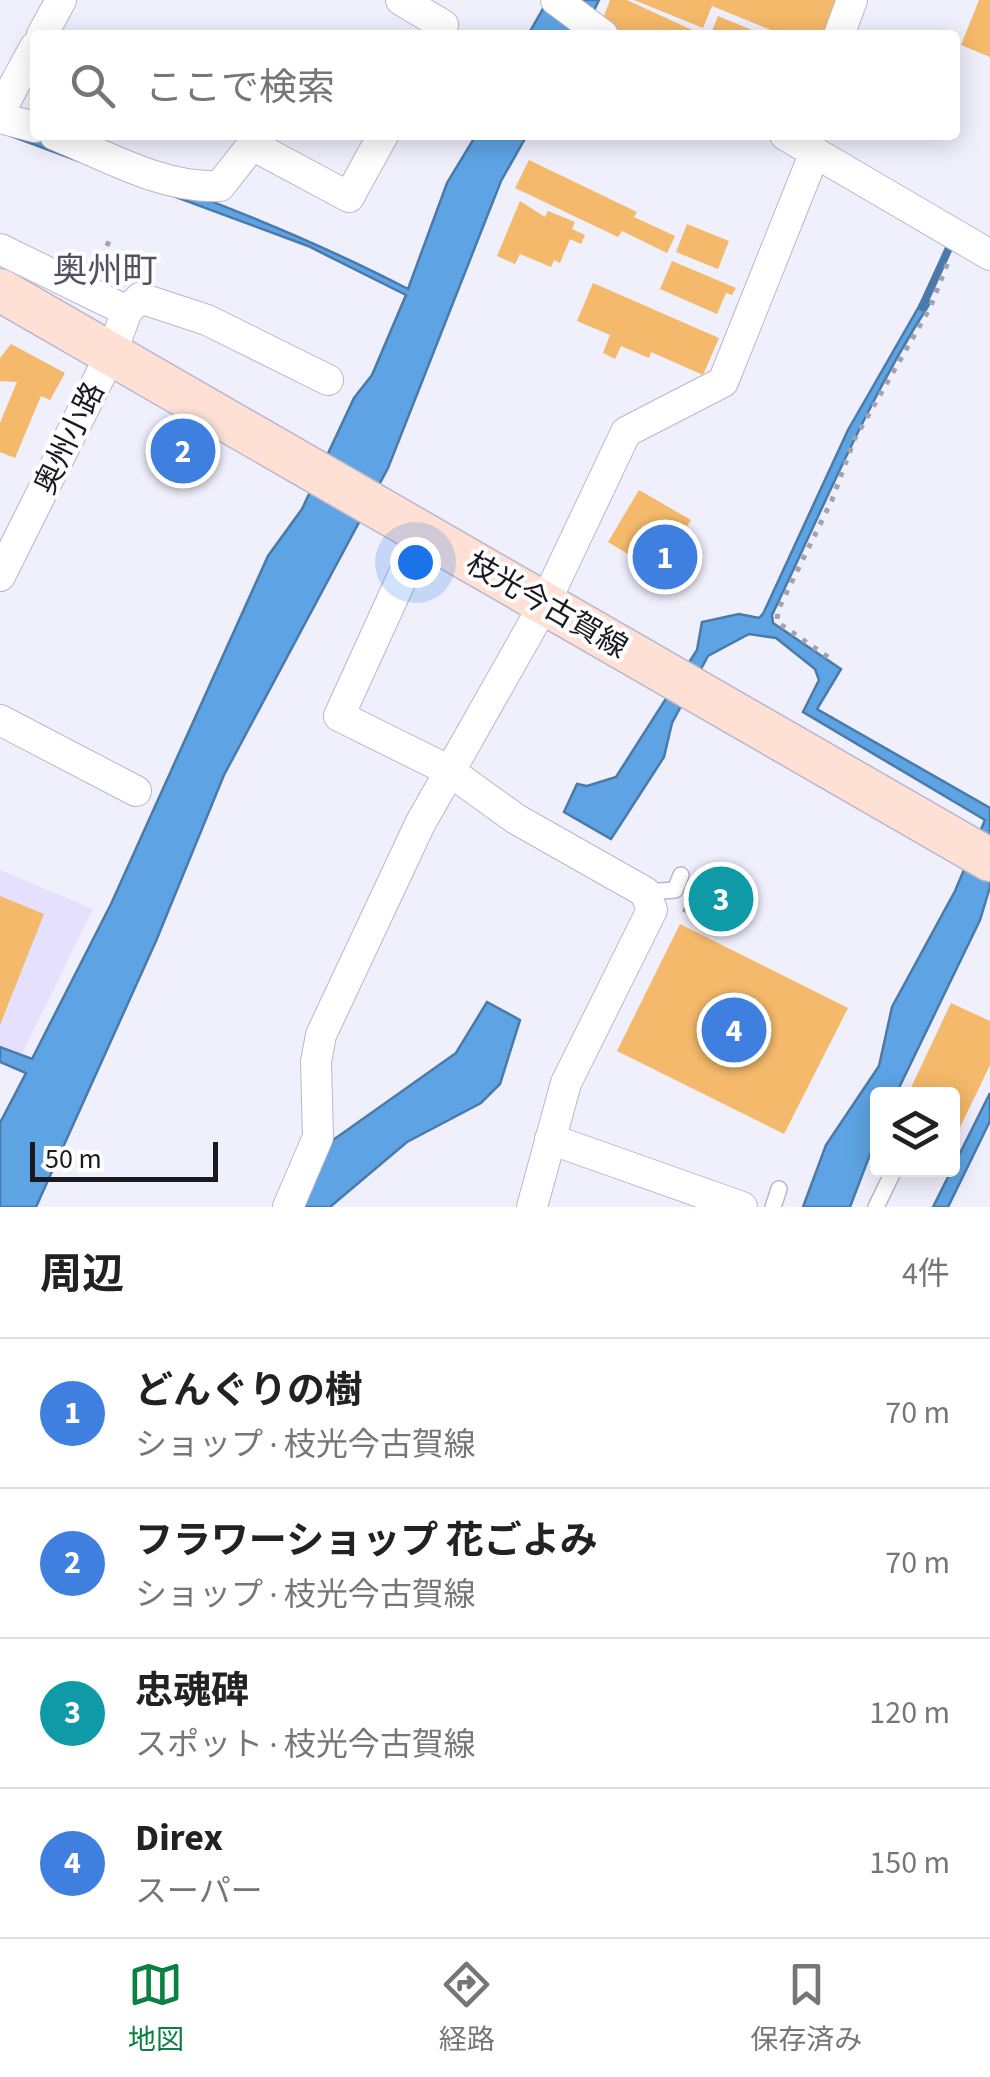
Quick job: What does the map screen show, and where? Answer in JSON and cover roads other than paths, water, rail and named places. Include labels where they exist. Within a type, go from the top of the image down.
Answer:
[{"type":"main road","name":"枝光今古賀線","points":[[0,290],[990,860]]},
{"type":"street","points":[[45,30],[61,0]]},
{"type":"street","points":[[401,0],[444,24],[441,30]]},
{"type":"street","points":[[556,0],[595,30]]},
{"type":"street","points":[[840,30],[852,0]]},
{"type":"street","points":[[0,110],[30,57]]},
{"type":"street","points":[[0,118],[30,126]]},
{"type":"street","points":[[63,140],[107,168],[163,180],[220,186],[252,145],[349,197],[380,140]]},
{"type":"street","points":[[288,1207],[318,1137],[316,1062],[322,1035],[448,770],[544,603],[626,432],[723,382],[799,141],[990,255]]},
{"type":"street","points":[[0,249],[126,312],[140,298],[152,300],[207,320],[328,380]]},
{"type":"street","name":"奥州小路","points":[[0,576],[111,354],[126,312]]},
{"type":"street","points":[[429,536],[416,564],[406,570],[339,716],[448,770],[516,820],[648,898],[652,910],[566,1083],[532,1207]]},
{"type":"street","points":[[0,720],[136,791]]},
{"type":"street","points":[[550,1139],[742,1207]]},
{"type":"lane","points":[[648,898],[675,890],[681,875]]},
{"type":"lane","points":[[876,1207],[891,1177]]},
{"type":"lane","points":[[773,1207],[780,1188]]},
{"type":"water","points":[[548,0],[599,0],[584,30],[531,30]]},
{"type":"water","points":[[14,129],[30,135],[30,140],[45,140],[164,183],[263,222],[408,289],[447,183],[473,140],[524,140],[501,181],[388,468],[224,775],[156,941],[36,1207],[0,1207],[0,1123],[26,1073],[0,1062],[0,1047],[32,1059],[111,904],[268,556],[302,509],[354,398],[372,375],[406,295],[308,246],[11,136]]},
{"type":"water","points":[[925,296],[930,303],[865,417],[772,615],[773,623],[841,669],[817,709],[990,808],[990,887],[980,920],[899,1087],[870,1087],[870,1154],[850,1207],[803,1207],[826,1145],[879,1066],[892,1007],[955,891],[985,820],[803,712],[819,680],[815,669],[776,638],[749,634],[708,656],[672,723],[664,757],[611,839],[564,812],[577,784],[587,786],[616,777],[697,650],[702,622],[739,614],[759,618],[763,614],[848,430]]},
{"type":"water","points":[[487,1002],[520,1020],[500,1084],[481,1103],[407,1142],[330,1207],[301,1207],[333,1140],[456,1053]]},
{"type":"water","points":[[990,1093],[990,1121],[948,1207],[933,1207],[948,1177],[960,1177],[960,1153]]},
{"type":"waterway","points":[[922,307],[949,248]]},
{"type":"place","name":"フラワーショップ 花ごよみ","points":[[183,451]]},
{"type":"place","name":"どんぐりの樹","points":[[665,557]]},
{"type":"place","name":"忠魂碑","points":[[721,899]]},
{"type":"place","name":"Direx","points":[[734,1030]]},
{"type":"district","name":"奥州町","points":[[105,270]]}]
